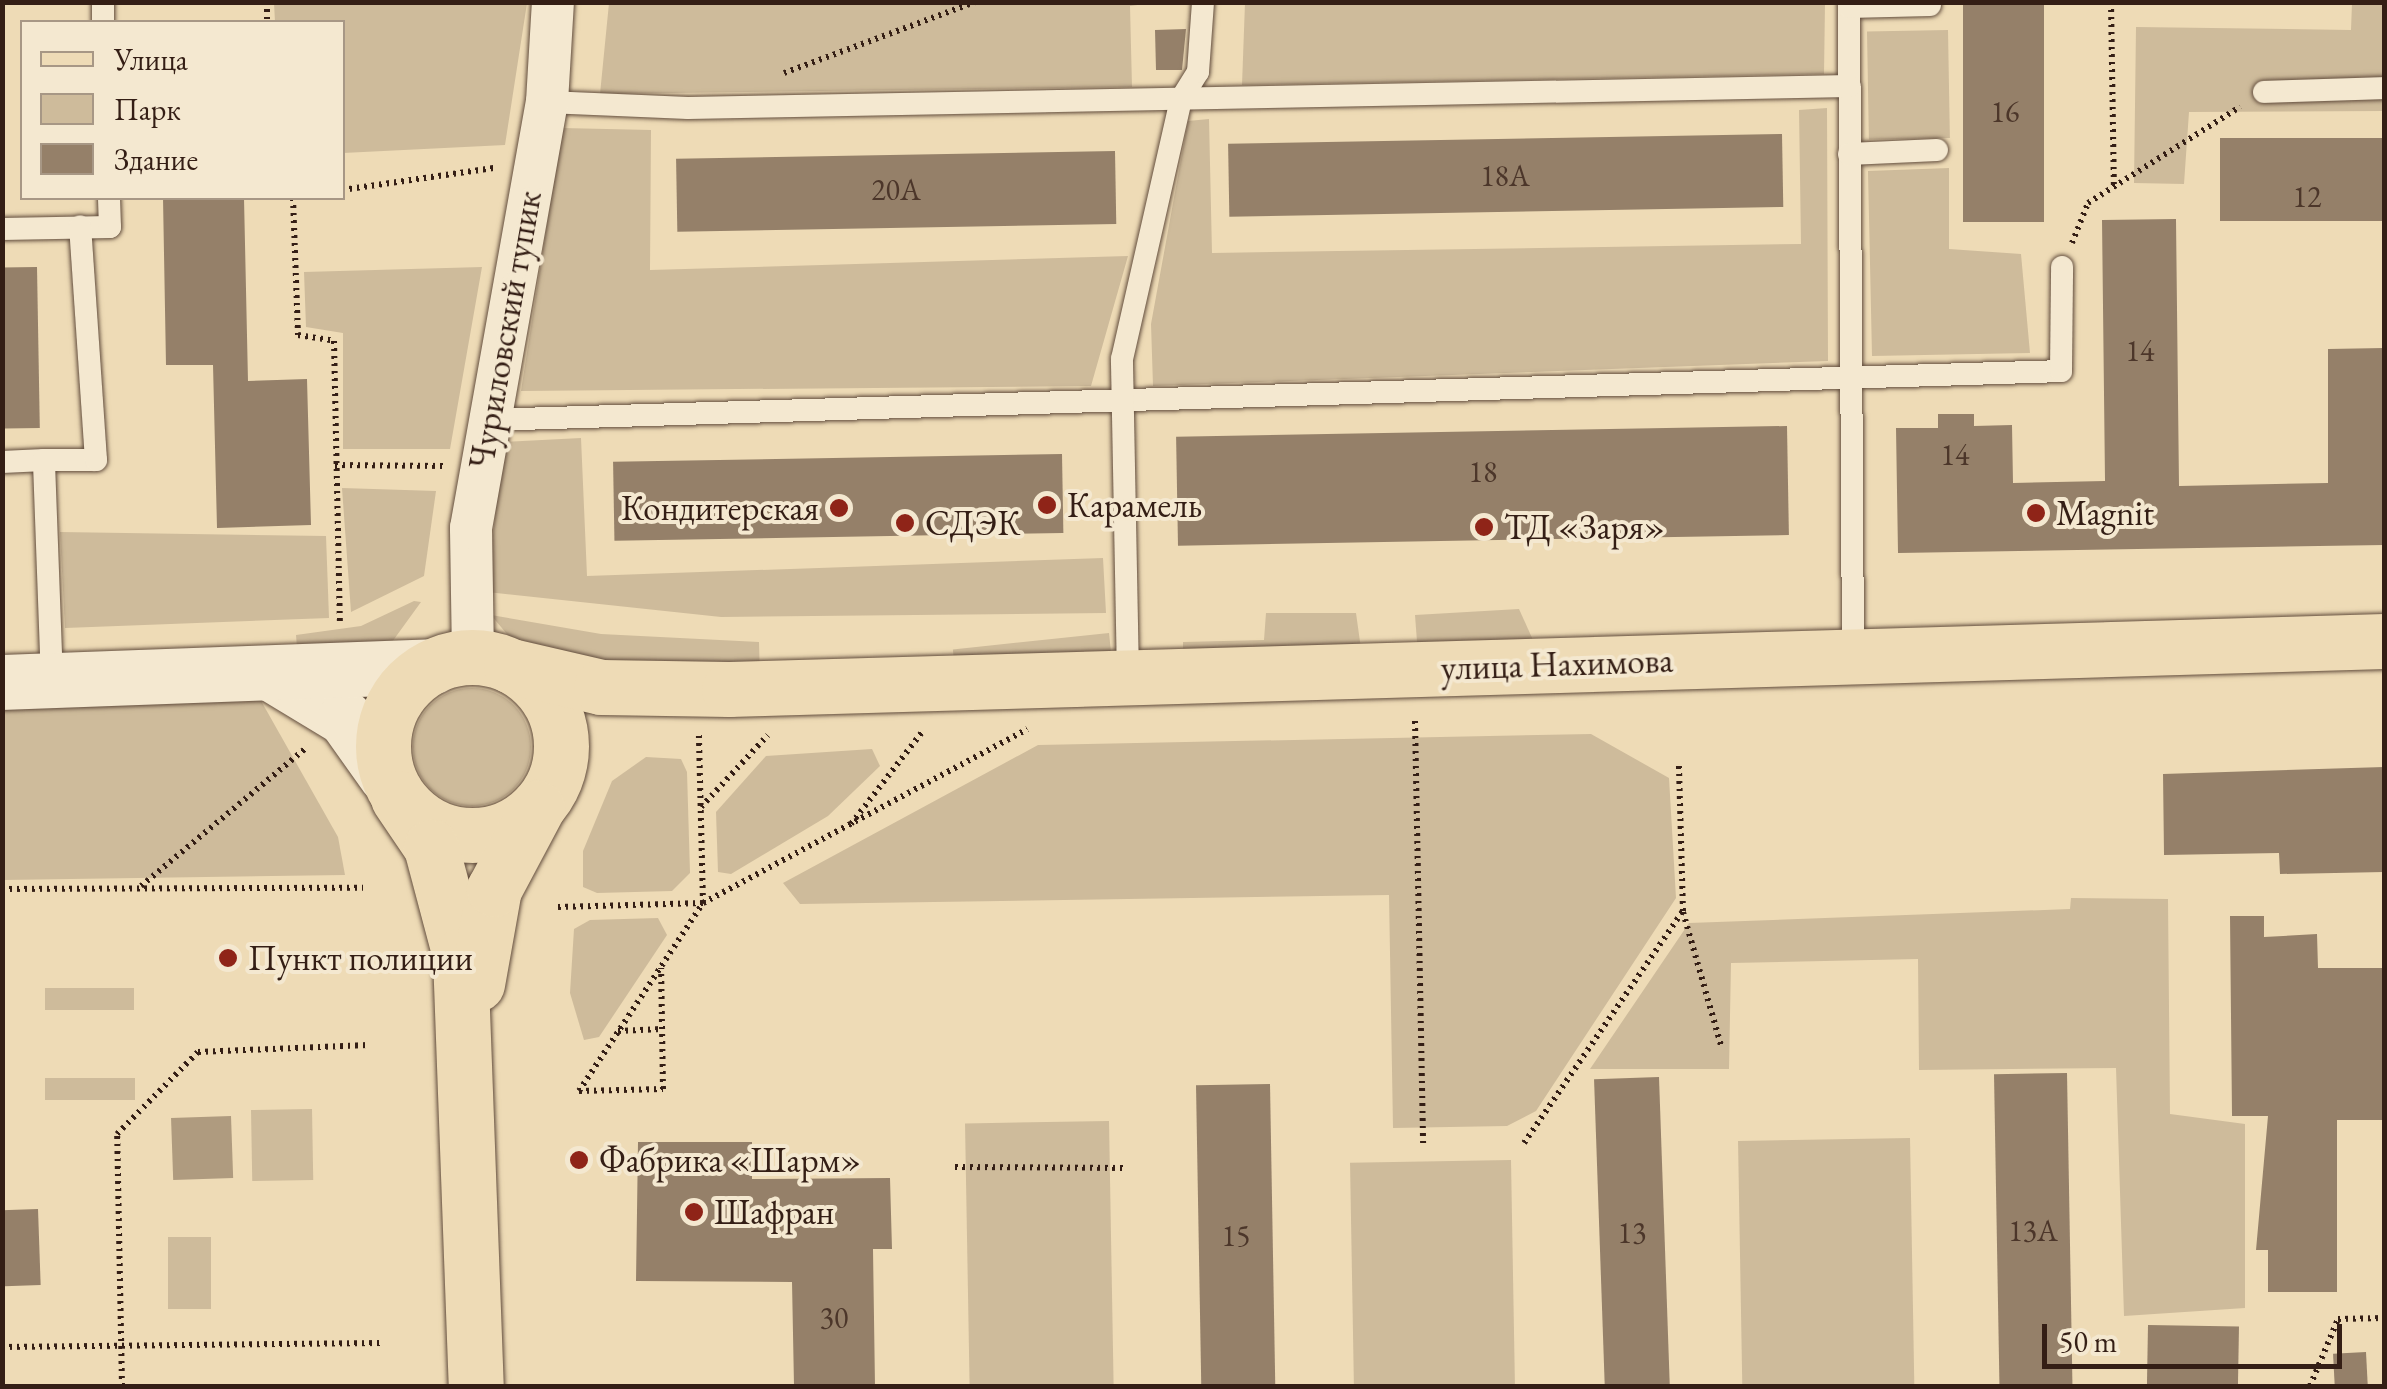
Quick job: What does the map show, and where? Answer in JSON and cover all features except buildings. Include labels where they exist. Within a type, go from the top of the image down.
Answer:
[{"type":"main road","name":"улица Нахимова","points":[[729,688],[2384,641]]},
{"type":"main road","points":[[476,1386],[469,1042],[446,886],[392,786],[384,731],[396,698],[472,663],[601,686],[729,688]]},
{"type":"main road","points":[[392,786],[454,834],[489,834],[545,796],[560,731],[548,698],[472,663]]},
{"type":"main road","points":[[469,1042],[494,889],[545,796],[602,721],[652,698],[729,688]]},
{"type":"street","name":"Чуриловский тупик","points":[[472,663],[467,568],[487,420],[547,102],[553,2]]},
{"type":"street","points":[[27,681],[472,663]]},
{"type":"street","points":[[272,674],[346,718],[392,786]]},
{"type":"lane","points":[[1128,676],[1122,359],[1180,99],[1198,72],[1204,2]]},
{"type":"lane","points":[[1853,656],[1849,4],[1930,5]]},
{"type":"lane","points":[[547,102],[688,108],[1850,86]]},
{"type":"lane","points":[[2264,92],[2384,88]]},
{"type":"lane","points":[[1848,154],[1937,150]]},
{"type":"lane","points":[[2,230],[110,227],[109,200]]},
{"type":"lane","points":[[2,462],[96,460],[80,228]]},
{"type":"lane","points":[[487,420],[2060,371],[2062,267]]},
{"type":"lane","points":[[27,681],[44,460]]},
{"type":"path","points":[[778,75],[975,2]]},
{"type":"path","points":[[2110,2],[2114,187]]},
{"type":"path","points":[[2062,267],[2088,203],[2264,92]]},
{"type":"path","points":[[345,190],[534,168]]},
{"type":"path","points":[[294,200],[298,335],[334,340],[340,623]]},
{"type":"path","points":[[335,465],[480,466]]},
{"type":"path","points":[[1414,721],[1423,1144]]},
{"type":"path","points":[[558,907],[703,903],[1027,729]]},
{"type":"path","points":[[847,829],[923,731]]},
{"type":"path","points":[[700,808],[770,733]]},
{"type":"path","points":[[661,967],[663,1089],[579,1091],[703,903],[699,734]]},
{"type":"path","points":[[140,887],[307,748]]},
{"type":"path","points":[[1679,765],[1683,912],[1720,1045]]},
{"type":"path","points":[[2,889],[363,888]]},
{"type":"path","points":[[1524,1143],[1683,912]]},
{"type":"path","points":[[618,1031],[662,1029]]},
{"type":"path","points":[[122,1386],[117,1134],[198,1052],[368,1045]]},
{"type":"path","points":[[955,1167],[1123,1168]]},
{"type":"path","points":[[2310,1386],[2338,1319],[2384,1318]]},
{"type":"path","points":[[2,1346],[382,1343]]},
{"type":"green space","points":[[274,3],[527,3],[505,145],[345,153],[345,20],[275,20]]},
{"type":"green space","points":[[609,3],[1153,3],[1130,6],[1132,87],[600,94]]},
{"type":"green space","points":[[1245,3],[1825,3],[1824,74],[1242,85]]},
{"type":"green space","points":[[2352,3],[2384,3],[2384,111],[2189,112],[2184,184],[2134,183],[2136,27],[2351,30]]},
{"type":"green space","points":[[1948,30],[1950,138],[1869,139],[1867,31]]},
{"type":"green space","points":[[1827,108],[1828,361],[1153,386],[1151,324],[1188,121],[1209,119],[1212,253],[1801,244],[1799,110]]},
{"type":"green space","points":[[562,128],[651,130],[650,270],[1128,256],[1091,386],[521,391]]},
{"type":"green space","points":[[1949,168],[1949,249],[2021,254],[2030,353],[1872,356],[1868,171]]},
{"type":"green space","points":[[482,267],[450,449],[343,449],[343,333],[306,327],[304,272]]},
{"type":"green space","points":[[581,438],[587,576],[1103,558],[1106,613],[721,617],[487,592],[503,442]]},
{"type":"green space","points":[[342,488],[436,491],[424,576],[351,612]]},
{"type":"green space","points":[[60,532],[326,536],[329,618],[65,628]]},
{"type":"green space","points":[[414,601],[421,602],[392,642],[297,648],[296,635],[361,626]]},
{"type":"green space","points":[[1519,609],[1537,649],[1418,655],[1415,615]]},
{"type":"green space","points":[[1266,613],[1356,613],[1362,656],[1183,662],[1183,642],[1264,640]]},
{"type":"green space","points":[[491,615],[601,634],[759,642],[760,681],[597,675],[516,645]]},
{"type":"green space","points":[[1109,633],[1113,670],[957,686],[953,649]]},
{"type":"green space","points":[[472,688],[495,693],[514,705],[526,724],[531,747],[526,770],[514,789],[495,801],[472,806],[449,801],[430,789],[418,770],[413,747],[418,724],[430,705],[449,693]]},
{"type":"green space","points":[[260,699],[338,837],[345,875],[3,880],[2,706]]},
{"type":"green space","points":[[1591,734],[1669,778],[1676,898],[1536,1111],[1507,1126],[1393,1128],[1389,895],[800,904],[783,883],[1038,745]]},
{"type":"green space","points":[[872,749],[880,766],[828,816],[731,874],[718,872],[716,812],[766,756]]},
{"type":"green space","points":[[646,757],[681,759],[687,772],[690,873],[672,891],[597,893],[583,887],[583,851],[612,781]]},
{"type":"green space","points":[[2071,898],[2168,899],[2170,1114],[2245,1124],[2245,1308],[2124,1316],[2116,1068],[1919,1070],[1918,959],[1731,963],[1729,1069],[1590,1069],[1689,923],[2070,909]]},
{"type":"green space","points":[[658,918],[667,935],[599,1037],[584,1040],[570,993],[574,929],[590,920]]},
{"type":"green space","points":[[45,988],[134,988],[134,1010],[45,1010]]},
{"type":"green space","points":[[45,1078],[135,1078],[135,1100],[45,1100]]},
{"type":"green space","points":[[312,1109],[313,1180],[252,1181],[251,1110]]},
{"type":"green space","points":[[1109,1121],[1114,1386],[970,1386],[965,1124]]},
{"type":"green space","points":[[1910,1138],[1914,1386],[1742,1386],[1738,1141]]},
{"type":"green space","points":[[1511,1160],[1515,1386],[1354,1386],[1350,1163]]},
{"type":"green space","points":[[168,1237],[211,1237],[211,1309],[168,1309]]},
{"type":"shaded area","points":[[231,1116],[233,1178],[173,1180],[171,1118]]},
{"type":"place","name":"Карамель","points":[[1047,505]]},
{"type":"place","name":"Кондитерская","points":[[839,508]]},
{"type":"place","name":"Magnit","points":[[2036,513]]},
{"type":"place","name":"СДЭК","points":[[905,523]]},
{"type":"place","name":"ТД «Заря»","points":[[1484,527]]},
{"type":"place","name":"Пункт полиции","points":[[228,958]]},
{"type":"place","name":"Фабрика «Шарм»","points":[[579,1160]]},
{"type":"place","name":"Шафран","points":[[694,1212]]}]
